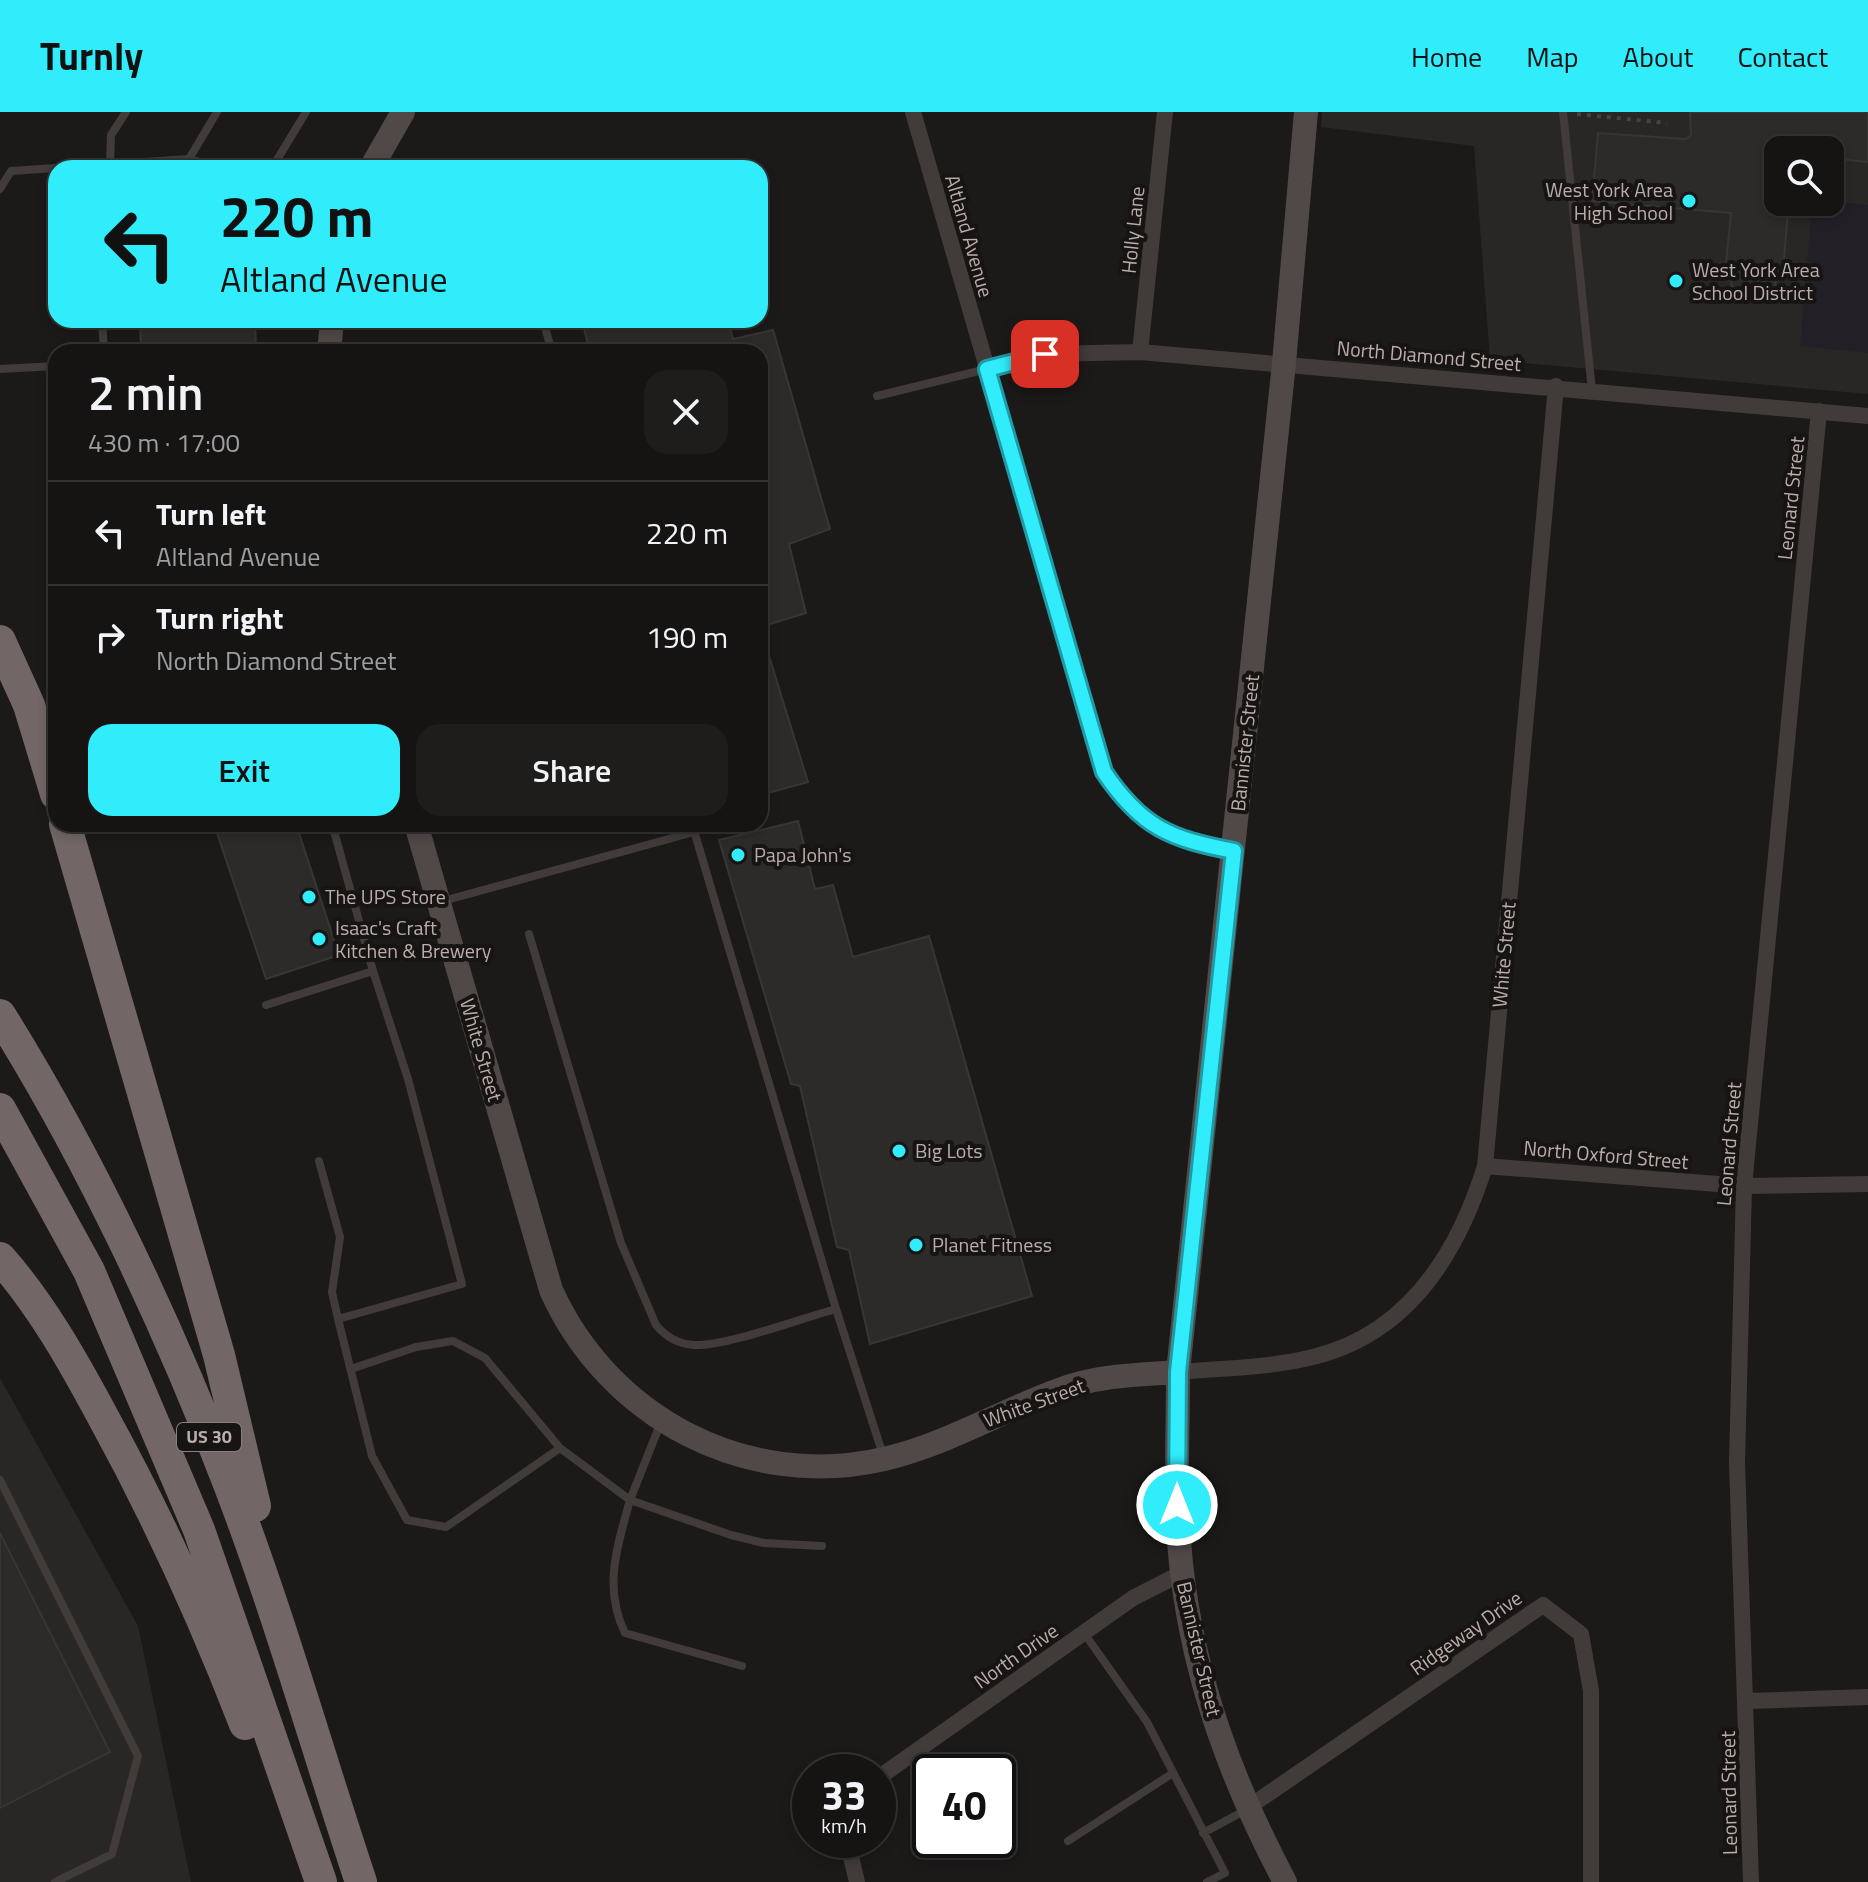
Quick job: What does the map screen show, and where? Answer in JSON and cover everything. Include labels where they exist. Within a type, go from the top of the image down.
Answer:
[{"type":"highway","points":[[0,641],[29,705],[48,768]]},
{"type":"highway","points":[[67,832],[219,1355],[302,1704]]},
{"type":"highway","name":"US 30","points":[[0,1015],[55,1102],[162,1328],[229,1485],[361,1882]]},
{"type":"highway","name":"US 30","points":[[0,1109],[89,1271],[199,1530],[321,1882]]},
{"type":"highway","points":[[0,1258],[21,1281],[84,1381],[153,1508],[236,1701],[305,1882]]},
{"type":"street","points":[[374,160],[403,112]]},
{"type":"street","name":"Altland Avenue","points":[[913,112],[1104,772],[1129,805],[1160,830],[1183,841],[1234,851]]},
{"type":"street","name":"Holly Lane","points":[[1140,352],[1165,112]]},
{"type":"street","name":"Bannister Street","points":[[1285,1882],[1246,1809],[1223,1751],[1200,1669],[1182,1573],[1177,1505],[1178,1372],[1284,363],[1306,112]]},
{"type":"street","name":"North Diamond Street","points":[[987,369],[1045,354],[1140,352],[1556,386],[1868,416]]},
{"type":"street","name":"White Street","points":[[418,832],[551,1290],[567,1325],[593,1362],[661,1422],[697,1441],[742,1457],[819,1465],[885,1459],[1062,1388],[1105,1378],[1277,1364],[1315,1357],[1379,1330],[1415,1297],[1455,1244],[1485,1166],[1556,386]]},
{"type":"street","name":"Leonard Street","points":[[1751,1882],[1737,1463],[1744,1186],[1819,411]]},
{"type":"street","name":"North Oxford Street","points":[[1485,1166],[1744,1186],[1868,1184]]},
{"type":"street","name":"North Drive","points":[[896,1765],[1133,1598],[1182,1573]]},
{"type":"street","name":"Ridgeway Drive","points":[[1246,1809],[1543,1605],[1581,1634],[1591,1691],[1591,1882]]},
{"type":"street","points":[[1747,1701],[1868,1697]]},
{"type":"street","points":[[851,1858],[857,1882]]},
{"type":"lane","points":[[110,160],[111,135],[126,112]]},
{"type":"lane","points":[[189,159],[217,112]]},
{"type":"lane","points":[[277,160],[306,112]]},
{"type":"lane","points":[[1563,112],[1592,390]]},
{"type":"lane","points":[[173,160],[193,160]]},
{"type":"lane","points":[[0,189],[11,171],[48,168]]},
{"type":"lane","points":[[0,369],[48,366]]},
{"type":"lane","points":[[877,396],[987,369]]},
{"type":"lane","points":[[334,832],[373,971],[408,1079],[462,1284],[338,1319]]},
{"type":"lane","points":[[438,902],[679,832]]},
{"type":"lane","points":[[694,832],[836,1309],[885,1459]]},
{"type":"lane","points":[[529,934],[621,1243],[656,1325],[666,1336],[679,1342],[710,1344],[836,1309]]},
{"type":"lane","points":[[266,1005],[373,971]]},
{"type":"lane","points":[[319,1161],[340,1237],[332,1292],[338,1319],[372,1456],[407,1520],[446,1527],[560,1448]]},
{"type":"lane","points":[[351,1369],[416,1347],[453,1341],[485,1358],[560,1448],[630,1500],[753,1541],[822,1546]]},
{"type":"lane","points":[[661,1422],[630,1500],[613,1573],[614,1609],[625,1633],[742,1666]]},
{"type":"lane","points":[[0,1480],[138,1756],[112,1854],[55,1882]]},
{"type":"lane","points":[[1084,1632],[1147,1722],[1225,1873],[1207,1882]]},
{"type":"lane","points":[[1068,1841],[1173,1773]]},
{"type":"lane","points":[[1203,1833],[1246,1809]]},
{"type":"path","points":[[1563,112],[1667,123]]},
{"type":"shaded area","name":"West York Area School District","points":[[1322,112],[1868,112],[1868,394],[1490,360],[1474,146],[1321,127]]},
{"type":"shaded area","points":[[1844,202],[1868,205],[1868,353],[1800,346],[1811,216],[1844,216]]},
{"type":"shaded area","points":[[0,1378],[138,1626],[191,1882],[0,1882]]},
{"type":"building","name":"West York Area High School","points":[[1690,112],[1868,112],[1868,162],[1844,159],[1844,136],[1764,136],[1764,216],[1788,216],[1782,280],[1776,280],[1774,291],[1731,287],[1732,275],[1725,274],[1731,213],[1592,201],[1598,133],[1686,139],[1691,135]]},
{"type":"building","points":[[140,328],[255,328],[256,344],[141,344]]},
{"type":"building","points":[[584,328],[730,328],[733,339],[773,330],[830,529],[789,544],[806,613],[768,625],[768,344],[588,344]]},
{"type":"building","points":[[768,653],[808,782],[768,793]]},
{"type":"building","points":[[798,821],[815,889],[833,885],[853,957],[929,936],[1032,1296],[870,1344],[849,1250],[837,1247],[800,1086],[791,1084],[719,840],[752,832],[768,832],[768,828]]},
{"type":"building","points":[[217,832],[299,832],[339,955],[266,979]]},
{"type":"building","points":[[0,1533],[110,1752],[0,1808]]},
{"type":"place","name":"West York Area High School","points":[[1689,201]]},
{"type":"place","name":"West York Area School District","points":[[1676,281]]},
{"type":"place","name":"Papa John's","points":[[738,855]]},
{"type":"place","name":"The UPS Store","points":[[309,897]]},
{"type":"place","name":"Isaac's Craft Kitchen & Brewery","points":[[319,939]]},
{"type":"place","name":"Big Lots","points":[[899,1151]]},
{"type":"place","name":"Planet Fitness","points":[[916,1245]]},
{"type":"route","points":[[1045,354],[987,369],[1104,772],[1140,816],[1160,830],[1183,841],[1234,851],[1178,1372],[1177,1505]]}]
